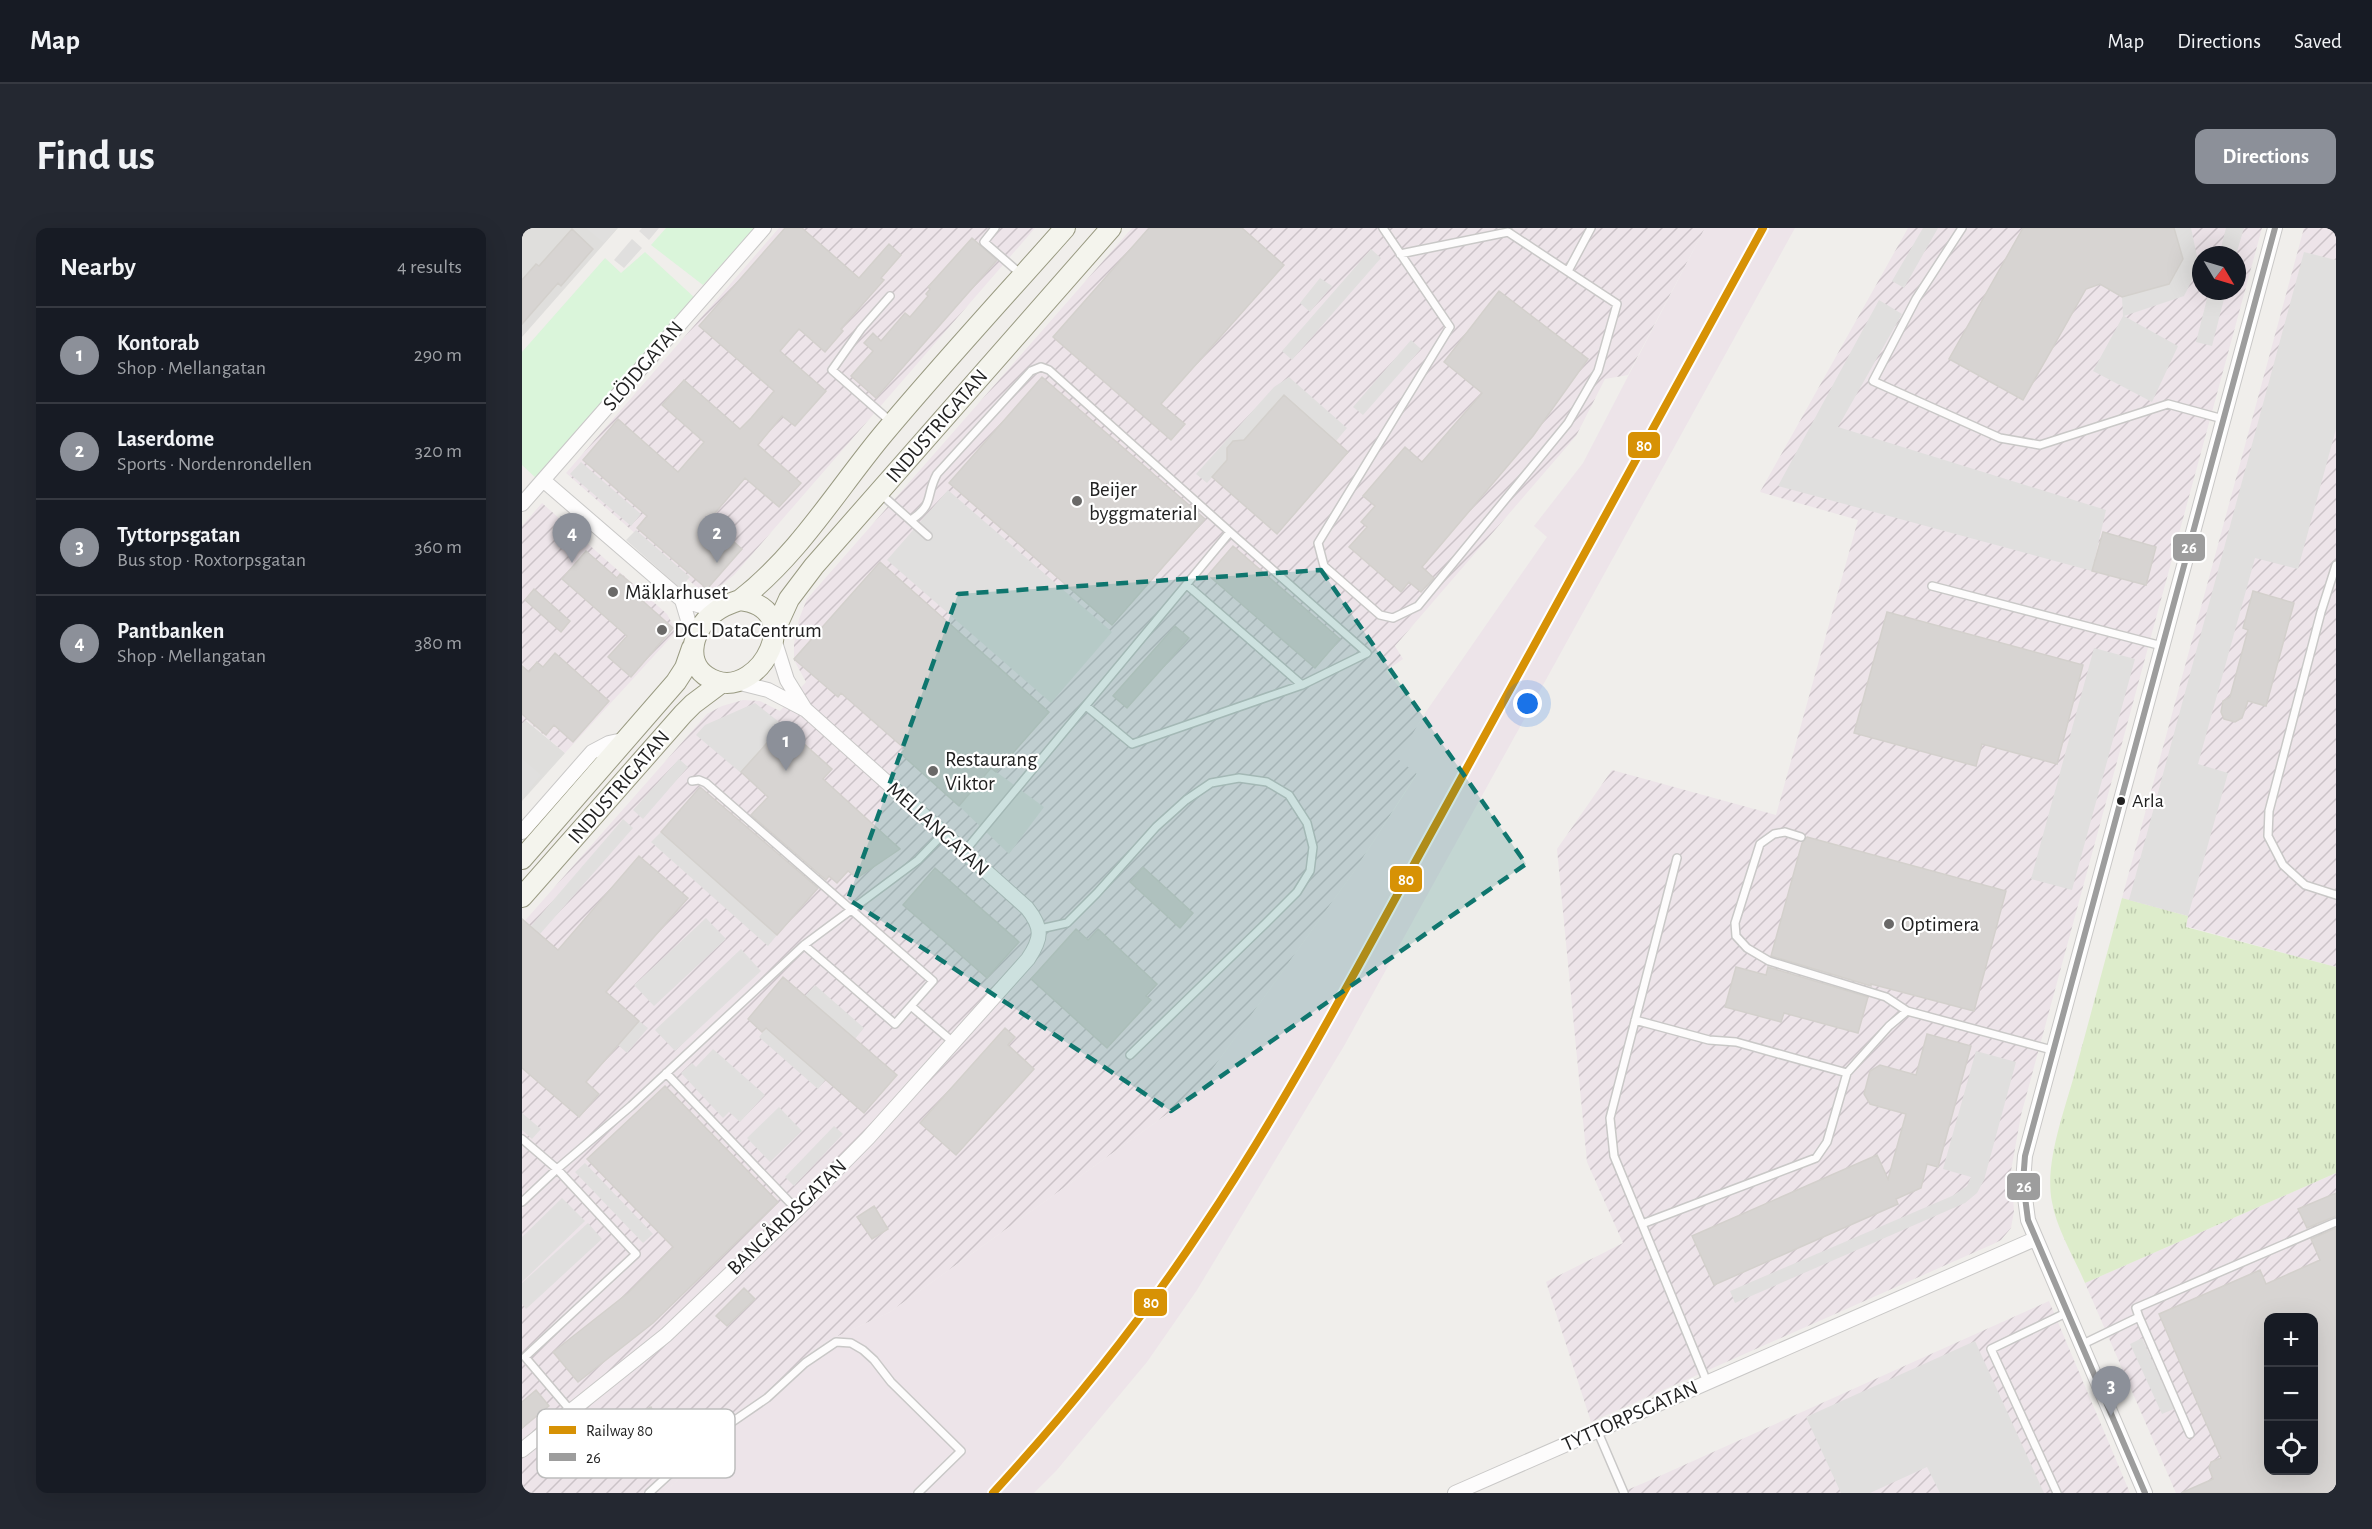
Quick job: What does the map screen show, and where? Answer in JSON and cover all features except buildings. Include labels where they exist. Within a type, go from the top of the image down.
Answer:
[{"type":"main road","name":"INDUSTRIGATAN","points":[[733,602],[759,585],[784,560],[893,423],[1065,228]]},
{"type":"main road","name":"INDUSTRIGATAN","points":[[774,636],[783,611],[796,589],[1111,228]]},
{"type":"main road","points":[[733,602],[752,602],[766,610],[772,619],[774,636],[759,666],[746,677],[728,682],[710,679],[694,661],[693,644],[704,623],[713,612],[733,602]]},
{"type":"main road","name":"INDUSTRIGATAN","points":[[522,859],[676,682],[685,668],[693,644]]},
{"type":"main road","name":"INDUSTRIGATAN","points":[[522,897],[683,714],[693,704],[728,682]]},
{"type":"street","name":"SLÖJDGATAN","points":[[522,504],[764,228]]},
{"type":"street","points":[[2145,1493],[2028,1220],[2025,1203],[2025,1156],[2275,228]]},
{"type":"street","points":[[543,480],[682,600],[707,608],[733,602]]},
{"type":"street","points":[[682,600],[693,644]]},
{"type":"street","name":"MELLANGATAN","points":[[774,636],[787,680],[806,710]]},
{"type":"street","name":"MELLANGATAN","points":[[728,682],[768,690],[806,710],[1027,908],[1040,929]]},
{"type":"street","points":[[522,831],[592,752],[627,739]]},
{"type":"street","name":"BANGÅRDSGATAN","points":[[576,1409],[666,1335],[868,1138],[1028,959],[1038,945],[1040,929]]},
{"type":"street","name":"TYTTORPSGATAN","points":[[1455,1493],[2035,1239]]},
{"type":"street","name":"BANGÅRDSGATAN","points":[[522,1450],[537,1439]]},
{"type":"lane","points":[[995,228],[984,242],[1023,276]]},
{"type":"lane","points":[[1383,228],[1400,254],[1450,327],[1318,543],[1324,566],[1380,615],[1393,618],[1418,606],[1568,423],[1598,371],[1617,304],[1508,232],[1400,254]]},
{"type":"lane","points":[[1568,271],[1591,228]]},
{"type":"lane","points":[[1962,228],[1916,299],[1873,381],[2000,438],[2040,445],[2168,404],[2223,419]]},
{"type":"lane","points":[[890,296],[861,329],[832,370],[893,423]]},
{"type":"lane","points":[[911,520],[926,508],[937,474],[1031,371],[1041,367],[1049,370],[1367,654],[1302,685],[1132,744],[1086,706]]},
{"type":"lane","points":[[879,492],[928,536]]},
{"type":"lane","points":[[964,852],[1230,532]]},
{"type":"lane","points":[[2336,565],[2321,612],[2269,812],[2268,836],[2283,865],[2305,885],[2336,895]]},
{"type":"lane","points":[[1187,585],[1302,685]]},
{"type":"lane","points":[[1932,586],[2162,646]]},
{"type":"lane","points":[[1040,929],[1067,923],[1156,828],[1186,800],[1211,783],[1239,778],[1267,782],[1289,795],[1307,823],[1313,847],[1310,871],[1297,892],[1130,1054]]},
{"type":"lane","points":[[692,781],[699,780],[706,783],[933,981],[895,1024],[804,945]]},
{"type":"lane","points":[[1801,837],[1785,832],[1774,834],[1760,844],[1735,923],[1736,936],[1746,948],[1769,962],[1886,997],[1908,1011],[2052,1050]]},
{"type":"lane","points":[[522,1202],[631,1106],[804,945],[918,860],[944,833]]},
{"type":"lane","points":[[1677,858],[1610,1118],[1610,1134],[1614,1156],[1707,1382]]},
{"type":"lane","points":[[912,1006],[954,1043]]},
{"type":"lane","points":[[1642,1224],[1815,1158],[1827,1142],[1847,1073],[1889,1026],[1908,1011]]},
{"type":"lane","points":[[1635,1020],[1709,1040],[1736,1042],[1847,1073]]},
{"type":"lane","points":[[666,1073],[796,1210]]},
{"type":"lane","points":[[522,1139],[557,1169],[636,1254],[525,1357],[569,1409]]},
{"type":"lane","points":[[2190,1434],[2136,1308],[2336,1222]]},
{"type":"lane","points":[[2057,1493],[1991,1349],[2068,1312]]},
{"type":"lane","points":[[2081,1345],[2139,1317]]},
{"type":"lane","points":[[735,1420],[767,1398],[805,1364],[836,1342],[851,1343],[874,1360],[891,1382],[961,1451],[918,1493]]},
{"type":"lane","points":[[1597,1430],[1624,1493]]},
{"type":"lane","points":[[649,1493],[665,1478]]},
{"type":"highlighted area","points":[[1321,570],[1526,864],[1171,1111],[848,899],[958,594]]},
{"type":"shaded area","points":[[522,228],[618,228],[522,337]]},
{"type":"shaded area","points":[[586,228],[617,228],[604,243]]},
{"type":"shaded area","points":[[642,228],[659,228],[649,240],[639,231]]},
{"type":"shaded area","points":[[779,228],[1035,228],[734,575],[723,584],[708,591],[700,590],[566,473]]},
{"type":"shaded area","points":[[1132,228],[1705,228],[1628,375],[1605,379],[1576,436],[1395,646],[1403,659],[1386,671],[1423,716],[1399,759],[1417,773],[1355,870],[1194,1095],[890,1312],[819,1345],[735,1425],[735,1409],[537,1409],[537,1478],[680,1478],[664,1493],[522,1493],[522,924],[707,714],[722,706],[743,700],[760,701],[780,711],[806,682],[794,660],[794,644],[799,619],[807,599]]},
{"type":"shaded area","points":[[1705,228],[1795,228],[1344,1046],[1197,1290],[1147,1362],[1056,1471],[1034,1493],[664,1493],[680,1478],[735,1478],[735,1425],[819,1345],[890,1312],[1194,1095],[1355,870],[1417,774],[1398,759],[1423,716],[1547,537],[1534,526],[1583,463]]},
{"type":"shaded area","points":[[1908,228],[2262,228],[2246,287],[2246,246],[2192,246],[2192,300],[2242,300],[2021,1115],[2011,1171],[2014,1211],[2011,1228],[2001,1240],[1991,1245],[1591,1422],[1546,1282],[1623,1243],[1587,1162],[1557,849],[1612,770],[1776,815],[1858,520],[1760,492]]},
{"type":"shaded area","points":[[1923,228],[1938,228],[1904,288],[1892,281]]},
{"type":"shaded area","points":[[2174,228],[2191,228],[2195,246],[2192,246],[2192,280],[2184,296],[2124,316],[2178,346],[2152,402],[2093,371],[2123,316],[2122,297]]},
{"type":"shaded area","points":[[2226,228],[2244,228],[2239,246],[2221,246]]},
{"type":"shaded area","points":[[2304,228],[2336,228],[2336,967],[2185,926],[2188,916],[2122,898]]},
{"type":"shaded area","points":[[632,239],[642,248],[624,268],[614,260]]},
{"type":"shaded area","points":[[1371,249],[1381,258],[1292,360],[1282,351]]},
{"type":"shaded area","points":[[2304,252],[2336,260],[2336,429],[2298,569],[2255,558],[2198,764],[2228,773],[2188,916],[2129,900]]},
{"type":"shaded area","points":[[1320,278],[1332,286],[1310,312],[1300,303]]},
{"type":"shaded area","points":[[1879,300],[1902,314],[1838,427],[2106,510],[2092,571],[1778,486]]},
{"type":"shaded area","points":[[2207,300],[2224,300],[2212,346],[2196,342]]},
{"type":"shaded area","points":[[1411,340],[1421,349],[1363,415],[1353,407]]},
{"type":"shaded area","points":[[1289,377],[1347,428],[1336,441],[1284,396],[1241,444],[1237,440],[1233,441],[1227,448],[1231,456],[1207,483],[1196,474],[1274,387]]},
{"type":"shaded area","points":[[581,462],[641,514],[631,526],[570,474]]},
{"type":"shaded area","points":[[948,490],[1112,632],[1051,703],[887,560]]},
{"type":"shaded area","points":[[542,503],[667,614],[675,629],[674,634],[565,753],[526,720],[522,724],[522,526]]},
{"type":"shaded area","points":[[636,530],[690,577],[680,588],[626,540]]},
{"type":"shaded area","points":[[2094,648],[2135,659],[2072,890],[2031,879]]},
{"type":"shaded area","points":[[755,703],[783,725],[741,773],[696,735],[705,725]]},
{"type":"shaded area","points":[[525,720],[565,753],[522,801],[522,724]]},
{"type":"shaded area","points":[[522,759],[541,775],[522,797]]},
{"type":"shaded area","points":[[679,759],[688,767],[643,819],[633,810]]},
{"type":"shaded area","points":[[991,768],[1044,807],[1009,854],[959,806]]},
{"type":"shaded area","points":[[623,819],[633,828],[540,934],[531,926]]},
{"type":"shaded area","points":[[661,832],[777,935],[768,946],[651,842]]},
{"type":"shaded area","points":[[706,918],[726,939],[654,1006],[634,985]]},
{"type":"shaded area","points":[[741,949],[761,971],[675,1051],[655,1030]]},
{"type":"shaded area","points":[[815,985],[864,1028],[855,1039],[805,996]]},
{"type":"shaded area","points":[[639,1021],[648,1028],[627,1053],[618,1045]]},
{"type":"shaded area","points":[[766,1028],[826,1079],[818,1089],[759,1037]]},
{"type":"shaded area","points":[[713,1049],[765,1095],[740,1122],[729,1112],[723,1118],[681,1073],[692,1063],[696,1067]]},
{"type":"shaded area","points":[[1976,1051],[2016,1062],[1984,1180],[1977,1193],[1965,1203],[1735,1303],[1730,1291],[1952,1196],[1967,1186],[1971,1177],[1943,1169]]},
{"type":"shaded area","points":[[779,1107],[802,1131],[770,1162],[747,1138]]},
{"type":"shaded area","points":[[522,1113],[541,1129],[532,1139],[522,1130]]},
{"type":"shaded area","points":[[834,1126],[843,1134],[794,1186],[785,1177]]},
{"type":"shaded area","points":[[585,1163],[653,1234],[643,1243],[575,1172]]},
{"type":"shaded area","points":[[2336,1173],[2336,1493],[2176,1493],[2085,1283]]},
{"type":"shaded area","points":[[562,1198],[585,1221],[522,1282],[522,1237]]},
{"type":"shaded area","points":[[588,1223],[602,1239],[526,1309],[522,1304],[522,1283]]},
{"type":"shaded area","points":[[2049,1301],[2130,1493],[1620,1493],[1653,1479]]},
{"type":"shaded area","points":[[2142,1338],[2174,1409],[2162,1414],[2130,1344]]},
{"type":"shaded area","points":[[1975,1341],[2044,1493],[1940,1493],[1927,1467],[1870,1493],[1841,1493],[1806,1417]]},
{"type":"green space","points":[[666,228],[755,228],[703,285],[651,245]]},
{"type":"green space","points":[[645,252],[696,299],[537,479],[522,465],[522,352],[605,258],[621,273]]},
{"type":"green space","points":[[2122,898],[2188,916],[2186,927],[2336,967],[2336,1173],[2085,1283],[2054,1212],[2050,1187],[2051,1171],[2057,1137]]},
{"type":"rail line","name":"80","points":[[993,1493],[1049,1430],[1128,1333],[1234,1180],[1354,974],[1763,228]]},
{"type":"transit line","name":"26","points":[[2145,1493],[2028,1220],[2023,1182],[2025,1156],[2275,228]]},
{"type":"place","name":"Beijer byggmaterial","points":[[1077,501]]},
{"type":"place","name":"Pantbanken","points":[[572,563]]},
{"type":"place","name":"Laserdome","points":[[717,563]]},
{"type":"place","name":"Mäklarhuset","points":[[613,592]]},
{"type":"place","name":"DCL DataCentrum","points":[[662,630]]},
{"type":"place","name":"Kontorab","points":[[786,771]]},
{"type":"place","name":"Restaurang Viktor","points":[[933,771]]},
{"type":"place","name":"Arla","points":[[2121,801]]},
{"type":"place","name":"Optimera","points":[[1889,924]]},
{"type":"place","name":"Tyttorpsgatan","points":[[2111,1416]]}]
